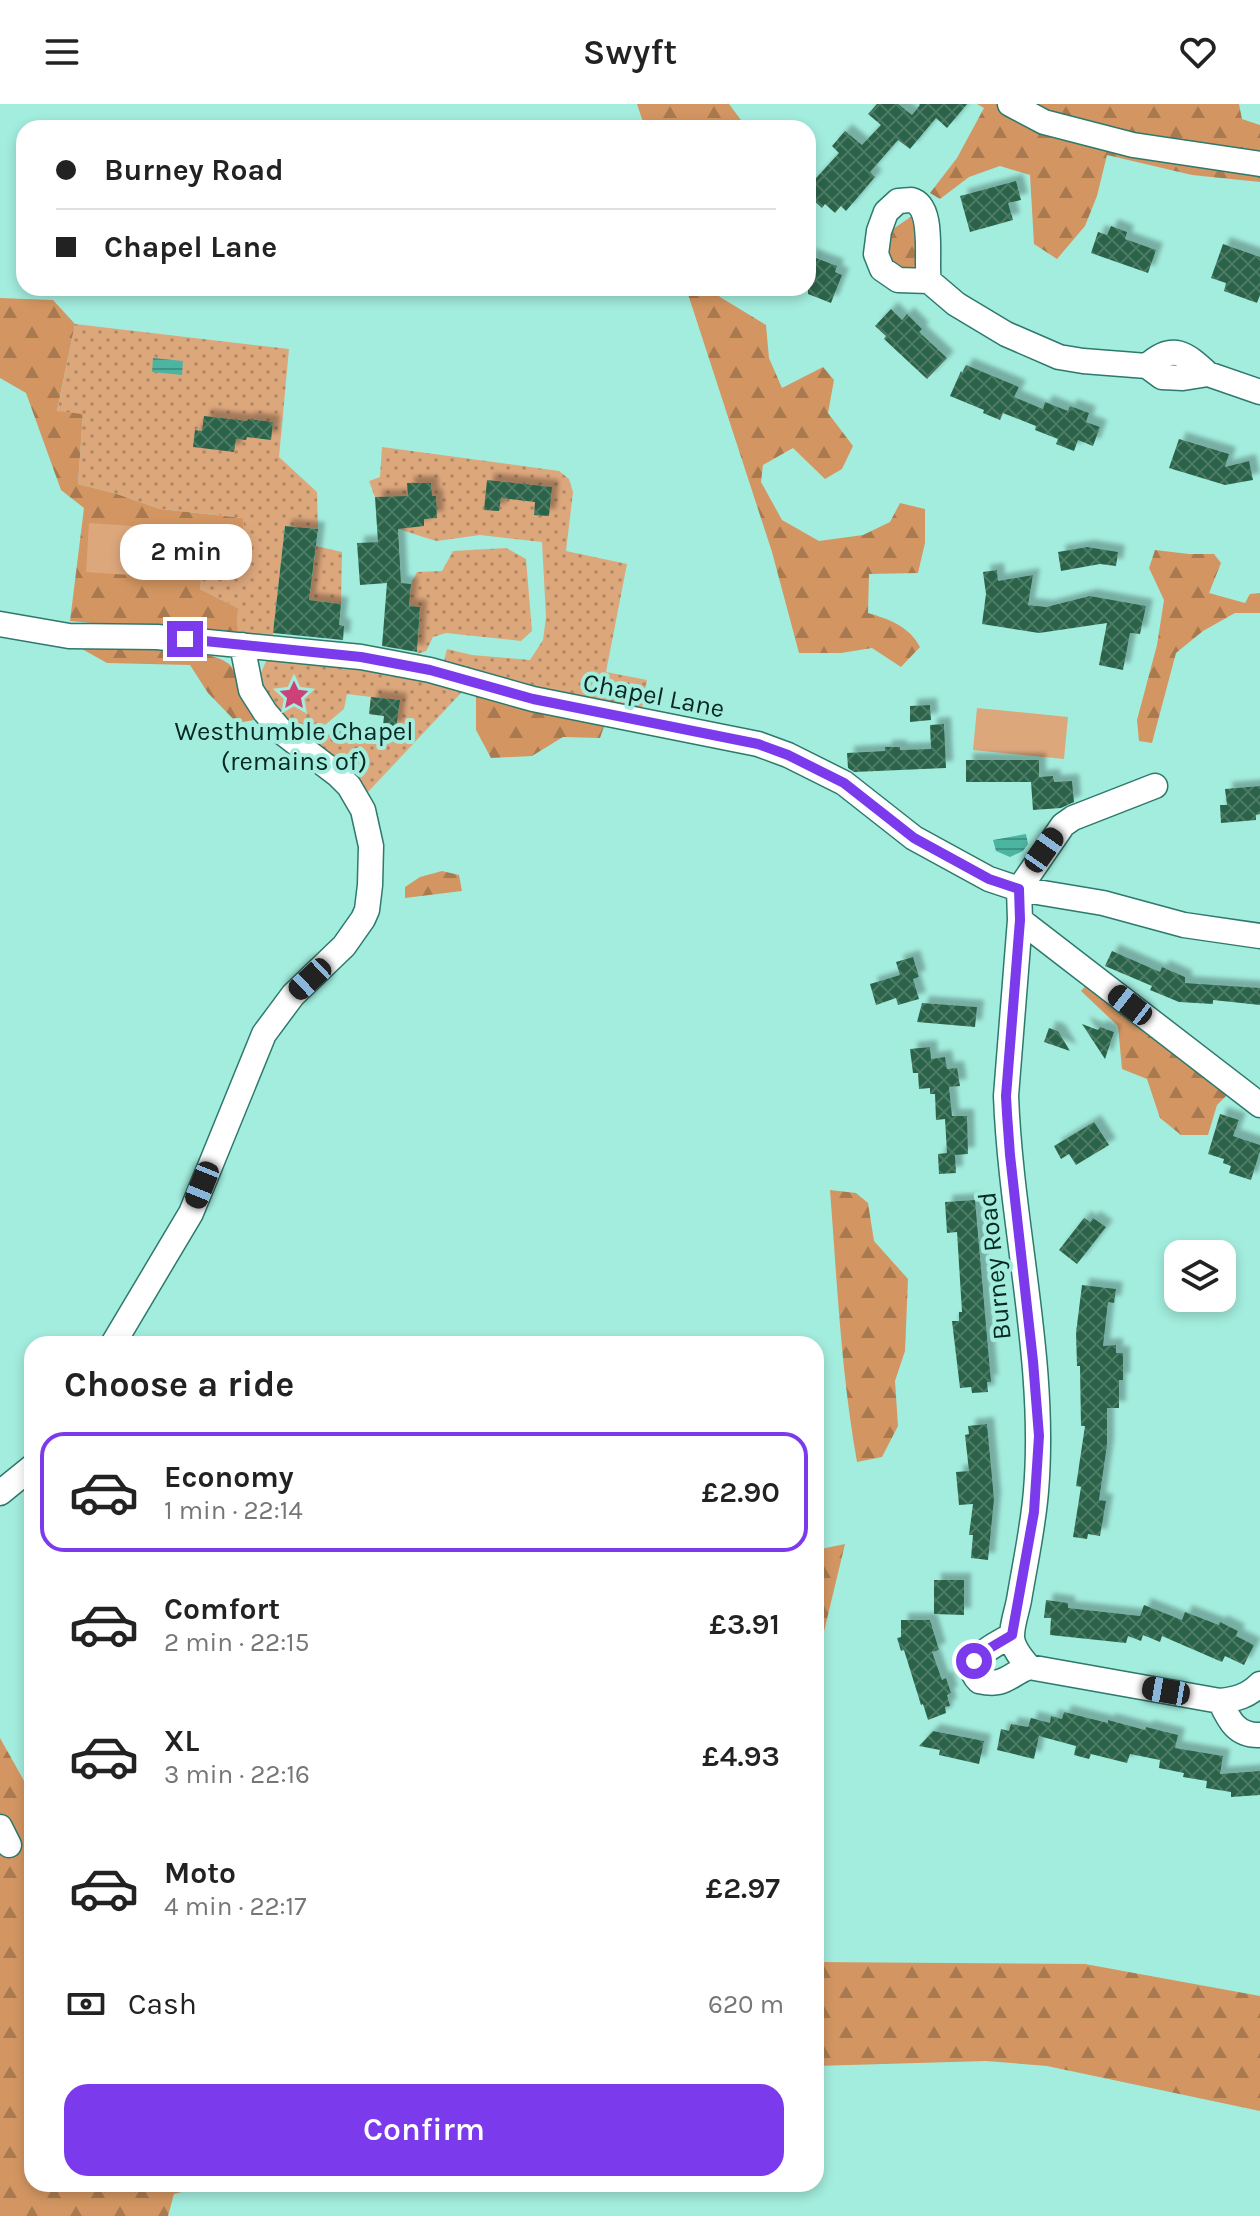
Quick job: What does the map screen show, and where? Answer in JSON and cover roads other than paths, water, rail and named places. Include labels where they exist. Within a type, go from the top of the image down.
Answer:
[{"type":"street","points":[[1010,104],[1044,122],[1133,145],[1260,164]]},
{"type":"street","points":[[929,281],[956,304],[1006,334],[1059,357],[1147,366],[1162,377],[1208,374],[1260,392]]},
{"type":"street","name":"Chapel Lane","points":[[0,624],[69,636],[157,637],[361,657],[430,670],[533,699],[758,744],[844,783],[914,838],[989,879],[1019,889],[1103,903],[1184,925],[1260,936]]},
{"type":"street","points":[[118,1336],[191,1213],[264,1034],[293,995],[344,946],[367,910],[371,846],[363,810],[349,786],[283,733],[265,712],[251,690],[242,645]]},
{"type":"street","points":[[1019,889],[1063,825],[1073,818],[1155,786]]},
{"type":"street","name":"Burney Road","points":[[1012,1635],[1034,1512],[1039,1436],[1006,1096],[1020,920],[1019,889]]},
{"type":"street","points":[[1020,920],[1260,1105]]},
{"type":"street","points":[[0,1493],[24,1474]]},
{"type":"street","points":[[1029,1667],[1020,1657],[1012,1635],[985,1651],[974,1661],[973,1668],[974,1676],[979,1681],[1000,1683],[1029,1667],[1220,1701],[1237,1699],[1251,1693],[1260,1684]]},
{"type":"street","points":[[1220,1701],[1240,1732],[1260,1735]]},
{"type":"place","name":"Westhumble Chapel (remains of)","points":[[294,695]]}]
